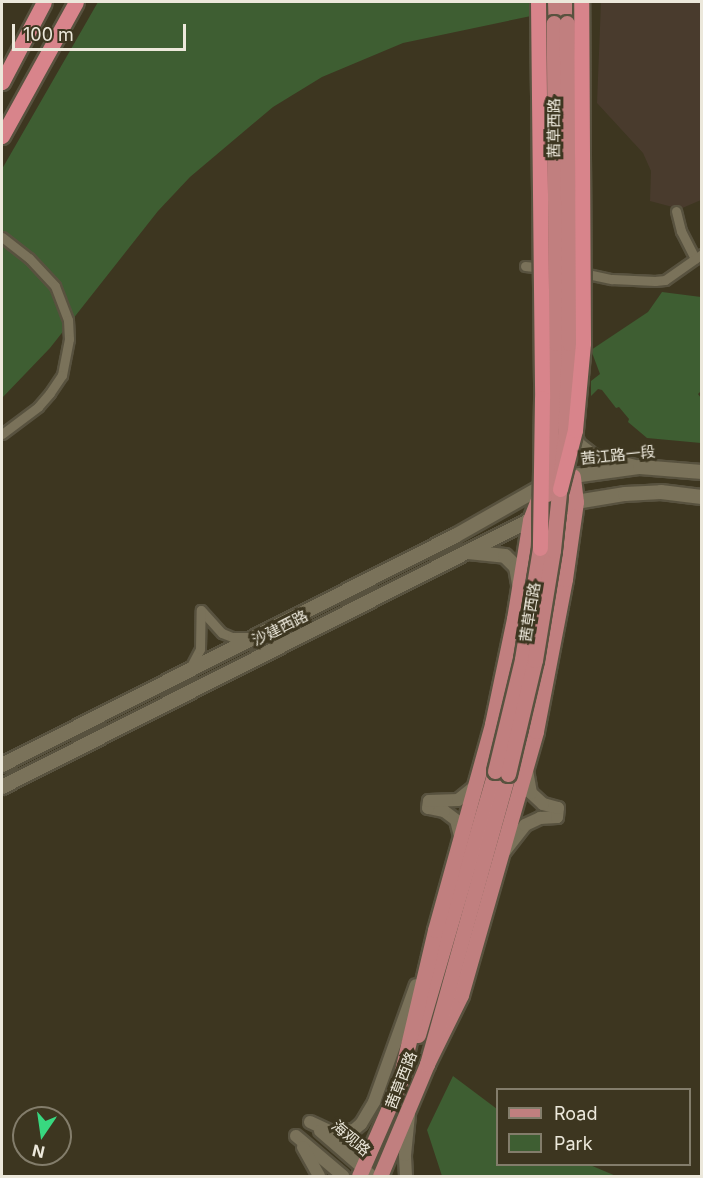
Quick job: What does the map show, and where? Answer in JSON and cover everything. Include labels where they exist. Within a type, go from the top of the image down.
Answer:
[{"type":"highway","points":[[2,82],[44,2]]},
{"type":"highway","points":[[2,136],[76,2]]},
{"type":"highway","points":[[538,2],[542,398],[540,548]]},
{"type":"highway","points":[[560,489],[575,430],[583,343],[581,2]]},
{"type":"main road","points":[[554,2],[561,23]]},
{"type":"main road","points":[[561,23],[566,2]]},
{"type":"main road","name":"茜草西路","points":[[380,1176],[426,1064],[502,772],[540,548],[552,435],[556,343],[561,23]]},
{"type":"main road","name":"茜草西路","points":[[364,1174],[425,1015],[535,660],[560,489],[569,343],[561,23]]},
{"type":"main road","name":"茜江路一段","points":[[573,476],[640,467],[702,472]]},
{"type":"main road","points":[[426,1064],[461,995],[527,764],[557,626],[576,502],[573,476]]},
{"type":"main road","name":"沙建西路","points":[[2,765],[455,536],[543,486],[573,476]]},
{"type":"main road","points":[[398,1088],[435,930],[477,782],[514,619],[530,520],[543,486]]},
{"type":"main road","points":[[576,502],[640,492],[702,497]]},
{"type":"main road","name":"沙建西路","points":[[2,787],[463,552],[530,520],[576,502]]},
{"type":"main road","points":[[463,552],[490,552],[505,556],[516,567],[520,588]]},
{"type":"main road","points":[[514,619],[557,626]]},
{"type":"street","points":[[525,266],[580,272],[612,279],[655,282],[664,280],[698,257],[681,231],[675,211]]},
{"type":"street","points":[[2,237],[29,258],[55,286],[68,320],[69,339],[68,356],[62,375],[50,393],[38,407],[2,434]]},
{"type":"street","points":[[543,486],[548,431],[554,269]]},
{"type":"street","points":[[573,476],[580,272]]},
{"type":"street","points":[[548,431],[574,432]]},
{"type":"street","points":[[574,432],[579,444],[593,455],[640,467]]},
{"type":"street","points":[[185,674],[200,649],[201,610],[222,633],[243,638],[259,636]]},
{"type":"street","points":[[501,858],[525,825],[540,818],[557,817],[558,808],[543,804],[531,793],[528,786],[527,764]]},
{"type":"street","points":[[460,840],[456,820],[444,811],[428,808],[429,801],[458,800],[473,789],[477,782]]},
{"type":"street","points":[[296,1136],[310,1122],[323,1130],[345,1132],[354,1130],[367,1117],[392,1054],[435,930]]},
{"type":"street","points":[[406,1176],[405,1155],[410,1105]]},
{"type":"street","name":"海观路","points":[[310,1122],[364,1174]]},
{"type":"street","points":[[296,1136],[319,1176]]},
{"type":"street","points":[[296,1136],[343,1176]]},
{"type":"shaded area","points":[[601,2],[701,2],[701,200],[680,209],[650,201],[651,171],[643,153],[597,103]]},
{"type":"green space","points":[[98,2],[530,2],[531,16],[403,43],[322,77],[273,107],[190,177],[158,211],[50,348],[2,398],[2,169]]},
{"type":"green space","points":[[662,292],[701,297],[702,390],[698,394],[701,398],[701,443],[647,438],[628,422],[629,419],[619,407],[616,408],[602,390],[598,389],[591,396],[591,381],[600,374],[591,350],[648,312]]},
{"type":"green space","points":[[453,1076],[496,1108],[496,1166],[592,1166],[616,1176],[442,1176],[427,1130]]}]
